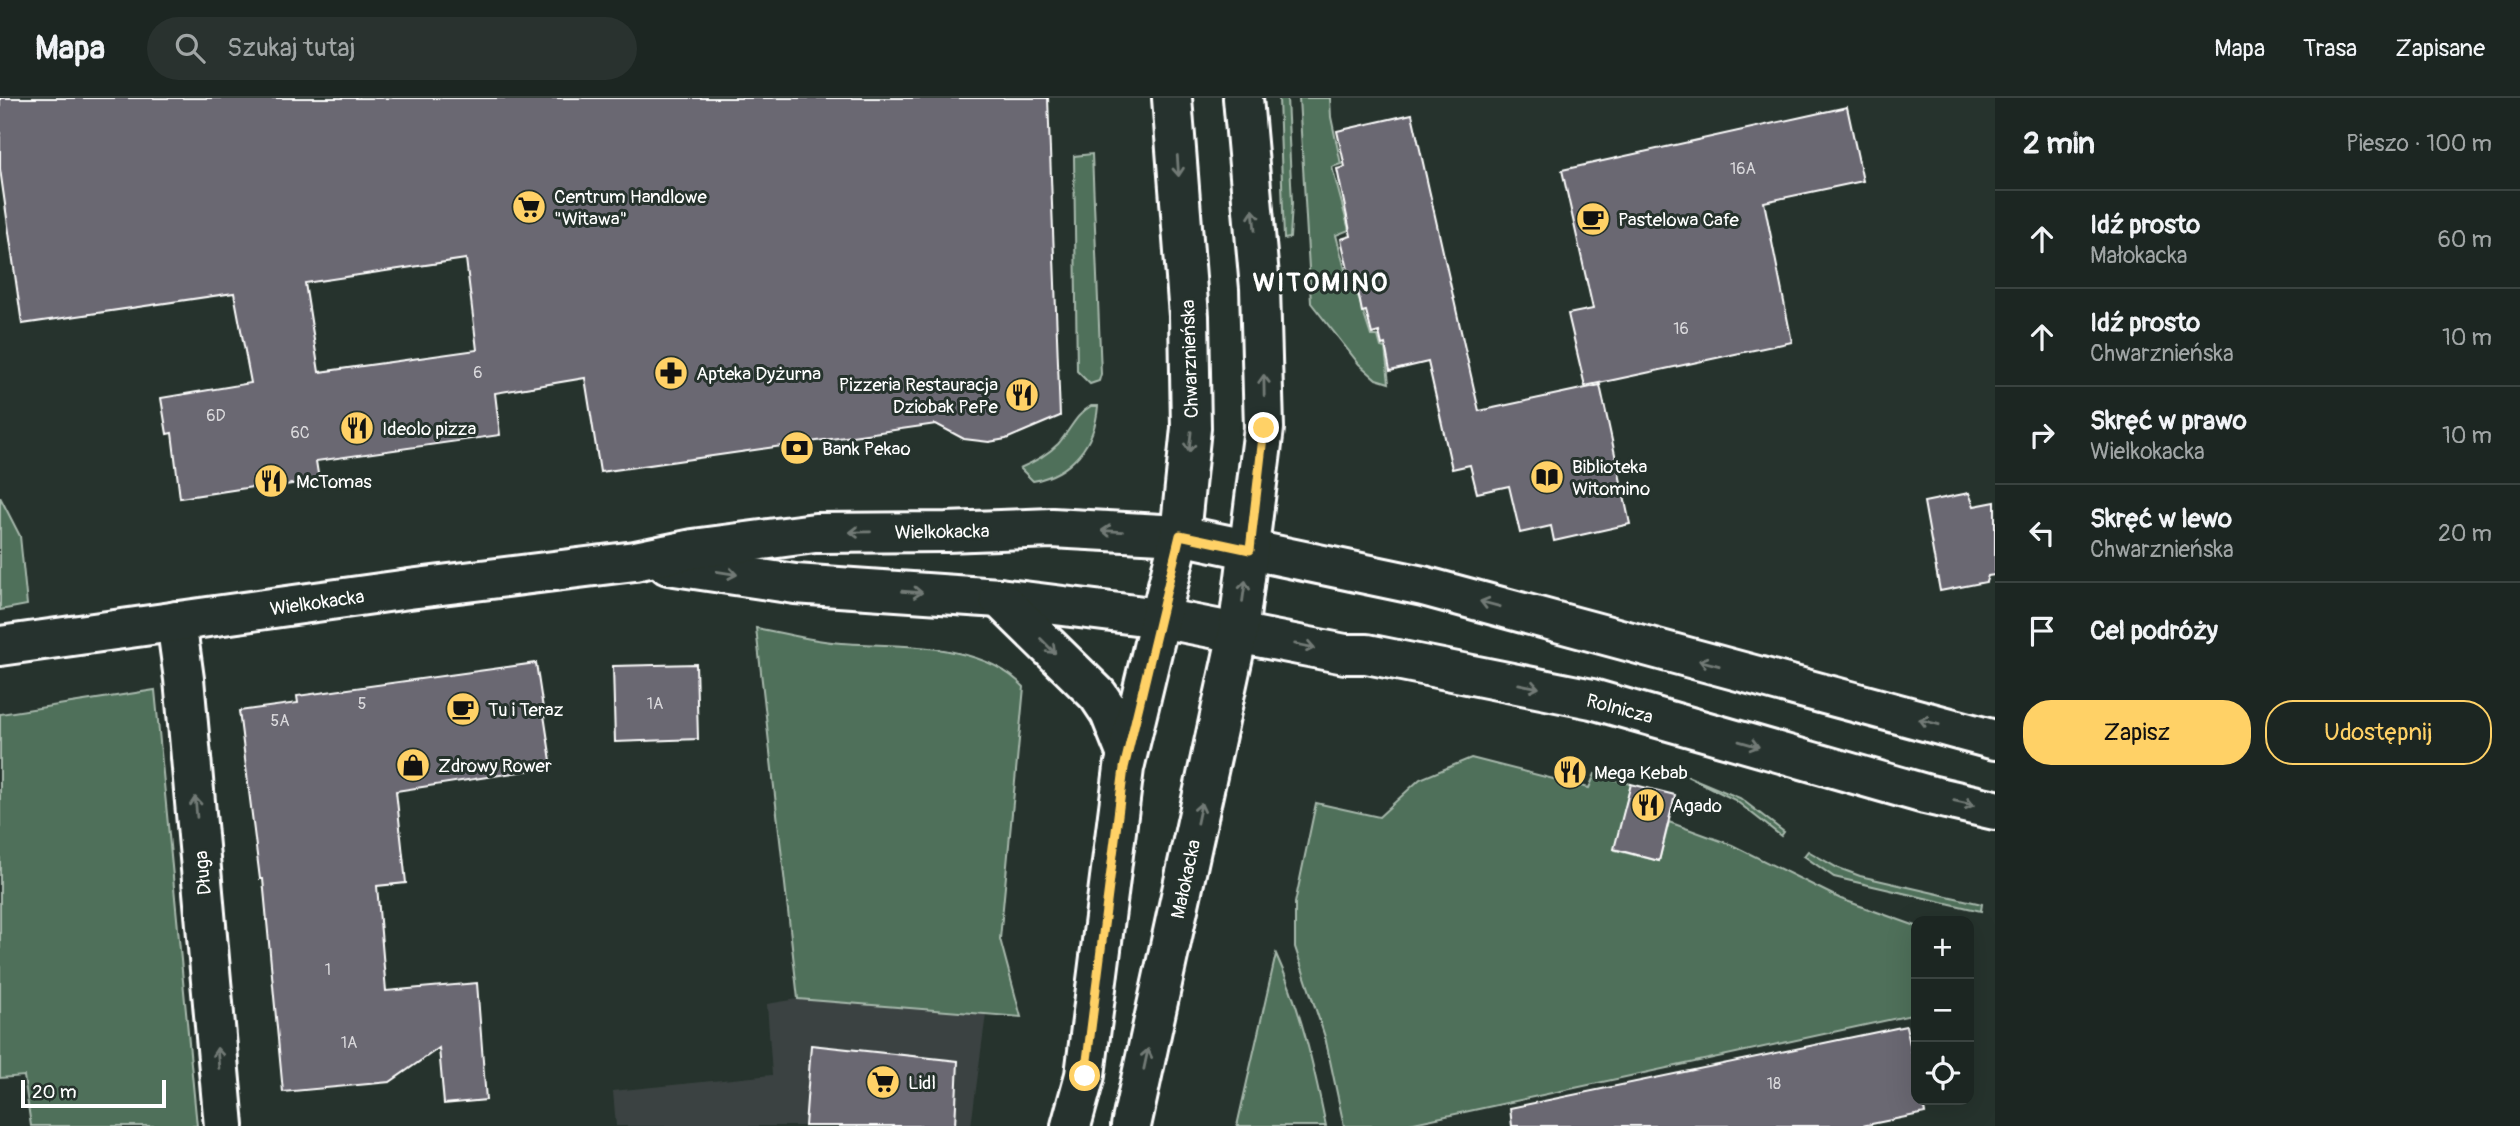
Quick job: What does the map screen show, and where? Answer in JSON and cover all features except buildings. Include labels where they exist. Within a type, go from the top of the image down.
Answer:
[{"type":"main road","name":"Chwarznieńska","points":[[1160,618],[1180,535],[1191,428],[1189,316],[1172,98]]},
{"type":"main road","points":[[1238,633],[1264,428],[1260,288],[1243,98]]},
{"type":"main road","name":"Wielkokacka","points":[[0,646],[635,561],[694,549],[815,533],[946,533],[1052,528],[1180,535],[1250,550]]},
{"type":"main road","points":[[1250,550],[1423,586],[1995,740]]},
{"type":"main road","name":"Wielkokacka","points":[[635,561],[795,584],[999,598],[1160,618],[1238,633]]},
{"type":"main road","points":[[999,598],[1098,695],[1110,713],[1126,753]]},
{"type":"main road","points":[[1071,1126],[1085,1076],[1126,753],[1160,618]]},
{"type":"main road","name":"Długa","points":[[176,621],[184,679],[224,1126]]},
{"type":"main road","name":"Rolnicza","points":[[1238,633],[1345,654],[1367,654],[1592,699],[1925,794],[1995,810]]},
{"type":"main road","name":"Małokacka","points":[[1131,1126],[1238,633]]},
{"type":"shaded area","points":[[798,999],[986,1014],[971,1126],[616,1126],[613,1091],[772,1075],[767,1004]]},
{"type":"green space","points":[[1279,98],[1287,98],[1292,203],[1290,238],[1284,239]]},
{"type":"green space","points":[[1299,98],[1330,98],[1331,117],[1341,164],[1332,167],[1349,230],[1336,235],[1350,288],[1355,287],[1371,336],[1378,336],[1381,347],[1385,348],[1389,383],[1376,379],[1359,364],[1311,303]]},
{"type":"green space","points":[[1092,154],[1101,374],[1099,381],[1090,384],[1077,371],[1074,156]]},
{"type":"green space","points":[[1091,406],[1098,406],[1096,420],[1079,456],[1059,472],[1033,481],[1020,468],[1054,448],[1081,414]]},
{"type":"green space","points":[[0,497],[20,536],[27,605],[0,610]]},
{"type":"green space","points":[[756,628],[830,642],[938,649],[962,654],[985,661],[1006,672],[1024,687],[1000,939],[1021,1017],[798,999]]},
{"type":"green space","points":[[155,690],[197,1126],[31,1126],[24,1076],[0,1078],[0,714]]},
{"type":"green space","points":[[1471,758],[1589,788],[1595,774],[1631,784],[1615,850],[1659,861],[1669,822],[1732,845],[1841,899],[1911,924],[1911,1015],[1400,1126],[1344,1126],[1325,1037],[1295,947],[1295,903],[1316,803],[1379,817],[1420,779]]},
{"type":"green space","points":[[1687,776],[1740,798],[1784,832],[1781,836],[1735,800]]},
{"type":"green space","points":[[1808,851],[1836,867],[1860,876],[1982,904],[1981,911],[1834,877],[1804,856]]},
{"type":"green space","points":[[1276,954],[1300,1017],[1326,1126],[1237,1126]]},
{"type":"place","name":"Centrum Handlowe \"Witawa\"","points":[[529,207]]},
{"type":"place","name":"Pastelowa Cafe","points":[[1593,219]]},
{"type":"place","name":"Apteka Dyżurna","points":[[671,373]]},
{"type":"place","name":"Pizzeria Restauracja Dziobak PePe","points":[[1022,395]]},
{"type":"place","name":"Ideolo pizza","points":[[357,428]]},
{"type":"place","name":"Bank Pekao","points":[[797,448]]},
{"type":"place","name":"Biblioteka Witomino","points":[[1547,477]]},
{"type":"place","name":"McTomas","points":[[271,481]]},
{"type":"place","name":"Tu i Teraz","points":[[463,709]]},
{"type":"place","name":"Zdrowy Rower","points":[[413,765]]},
{"type":"place","name":"Mega Kebab","points":[[1570,772]]},
{"type":"place","name":"Agado","points":[[1648,805]]},
{"type":"place","name":"Lidl","points":[[883,1082]]},
{"type":"district","name":"WITOMINO","points":[[1321,282]]},
{"type":"route","points":[[1085,1076],[1126,753],[1180,535],[1250,550],[1264,428]]}]
